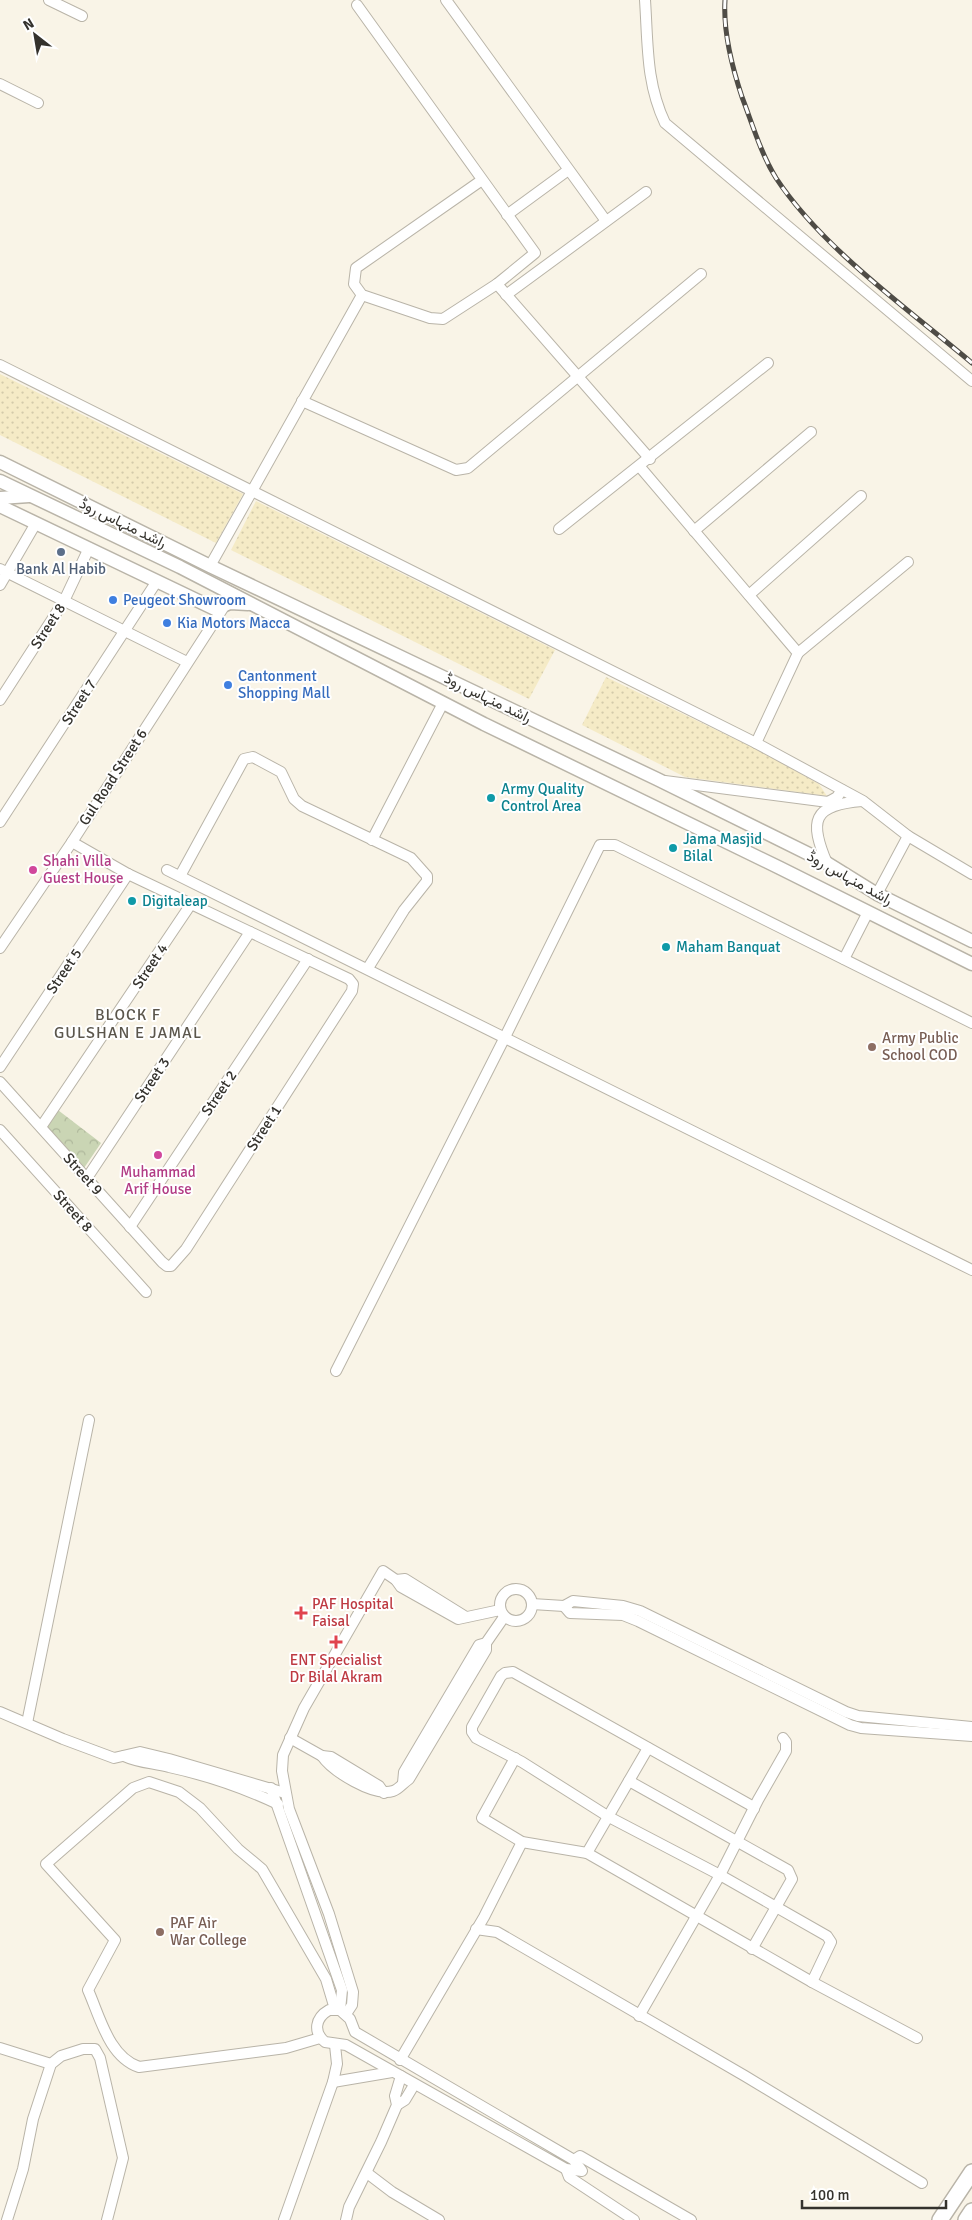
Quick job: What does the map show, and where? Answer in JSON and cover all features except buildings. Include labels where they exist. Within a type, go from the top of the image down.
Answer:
[{"type":"highway","points":[[940,2220],[972,2172]]},
{"type":"highway","points":[[966,2220],[972,2211]]},
{"type":"main road","name":"راشد منہاس روڈ","points":[[0,462],[210,566],[657,779],[827,864],[877,894],[972,941]]},
{"type":"main road","name":"راشد منہاس روڈ","points":[[0,481],[180,567],[443,703],[972,964]]},
{"type":"main road","points":[[48,486],[64,500],[106,524],[109,528],[108,533]]},
{"type":"main road","points":[[0,498],[29,496]]},
{"type":"main road","points":[[0,506],[215,609],[225,605],[253,605]]},
{"type":"main road","points":[[124,523],[124,528],[129,534],[156,548],[180,567]]},
{"type":"street","points":[[49,0],[82,16]]},
{"type":"street","points":[[446,0],[567,171],[606,221]]},
{"type":"street","points":[[645,0],[650,81],[656,105],[665,123],[972,381]]},
{"type":"street","points":[[357,5],[535,254],[497,284],[443,319],[430,318],[362,295],[354,284],[356,268],[482,180]]},
{"type":"street","points":[[0,84],[38,103]]},
{"type":"street","points":[[508,215],[567,171]]},
{"type":"street","points":[[506,295],[646,192]]},
{"type":"street","points":[[302,401],[456,470],[461,470],[477,462],[701,274]]},
{"type":"street","points":[[497,284],[650,459]]},
{"type":"street","points":[[210,566],[362,295]]},
{"type":"street","points":[[559,529],[640,467],[768,364]]},
{"type":"street","points":[[0,365],[756,743],[863,801],[908,836],[972,874]]},
{"type":"street","points":[[694,531],[810,432]]},
{"type":"street","points":[[640,467],[798,653]]},
{"type":"street","points":[[749,595],[862,496]]},
{"type":"street","points":[[0,585],[4,571],[36,523]]},
{"type":"street","name":"Street 8","points":[[0,700],[64,601],[89,548]]},
{"type":"street","points":[[756,743],[798,653],[908,562]]},
{"type":"street","points":[[4,571],[187,662]]},
{"type":"street","name":"Street 7","points":[[0,822],[157,581]]},
{"type":"street","name":"Gul Road Street 6","points":[[0,948],[72,842],[225,605]]},
{"type":"street","points":[[372,840],[443,703]]},
{"type":"street","points":[[180,876],[244,759],[253,757],[281,772],[294,799],[302,806],[411,858],[428,876],[427,881],[404,910],[368,968]]},
{"type":"street","points":[[657,779],[828,802],[837,797],[842,790]]},
{"type":"street","points":[[827,864],[816,831],[819,818],[832,807],[863,801]]},
{"type":"street","points":[[877,894],[908,836]]},
{"type":"street","points":[[72,842],[128,874],[308,959]]},
{"type":"street","points":[[336,1371],[600,845],[615,846],[972,1023]]},
{"type":"street","points":[[167,870],[368,968],[504,1038],[972,1270]]},
{"type":"street","name":"Street 5","points":[[0,1067],[128,874]]},
{"type":"street","name":"Street 4","points":[[40,1127],[191,904]]},
{"type":"street","points":[[844,958],[868,912]]},
{"type":"street","name":"Street 3","points":[[86,1178],[250,932]]},
{"type":"street","name":"Street 1","points":[[167,1266],[171,1266],[186,1249],[352,991],[354,984],[349,979],[308,959]]},
{"type":"street","name":"Street 2","points":[[130,1227],[308,959]]},
{"type":"street","name":"Street 9","points":[[0,1082],[167,1266]]},
{"type":"street","name":"Street 8","points":[[0,1130],[146,1292]]},
{"type":"street","points":[[27,1723],[89,1420]]},
{"type":"street","points":[[290,1738],[322,1756],[331,1757],[379,1786],[384,1793],[396,1790],[403,1783],[404,1772],[479,1645],[486,1642],[502,1613],[500,1602],[503,1595],[509,1590],[517,1589],[524,1591],[530,1597],[532,1604],[531,1612],[519,1621],[511,1620],[502,1613],[466,1617],[405,1579],[396,1580],[383,1571],[304,1708],[290,1738],[283,1755],[282,1771],[288,1809],[329,1914],[353,1992],[352,2005],[340,2011],[323,2013],[318,2020],[317,2033],[320,2038],[325,2042],[335,2045],[346,2045],[566,2169],[582,2171],[574,2160],[355,2032],[340,2011],[326,1979],[262,1869],[238,1849],[200,1808],[179,1792],[149,1782],[133,1788],[46,1864],[115,1940],[88,1990],[117,2054],[127,2063],[140,2068],[286,2048],[320,2038]]},
{"type":"street","points":[[532,1604],[564,1606],[573,1601],[623,1606],[640,1611],[846,1712],[858,1716],[968,1732]]},
{"type":"street","points":[[754,1810],[752,1806],[513,1672],[508,1672],[501,1676],[474,1722],[472,1732],[476,1738],[515,1758],[609,1817],[720,1875],[827,1936],[831,1942],[812,1982]]},
{"type":"street","points":[[0,1712],[114,1758],[140,1752],[285,1793]]},
{"type":"street","points":[[639,2016],[720,1875],[786,1751],[786,1742],[782,1738]]},
{"type":"street","points":[[587,1853],[648,1748]]},
{"type":"street","points":[[124,1756],[136,1762],[169,1767],[252,1792],[288,1809]]},
{"type":"street","points":[[515,1758],[482,1818],[522,1842],[587,1853],[752,1949],[917,2038]]},
{"type":"street","points":[[629,1781],[788,1870],[792,1876],[777,1907],[752,1949]]},
{"type":"street","points":[[271,1788],[342,1990],[340,2011]]},
{"type":"street","points":[[400,2060],[476,1929],[522,1842]]},
{"type":"street","points":[[476,1929],[497,1932],[922,2183]]},
{"type":"street","points":[[284,2220],[332,2082],[337,2064],[335,2045]]},
{"type":"street","points":[[0,2048],[52,2064]]},
{"type":"street","points":[[7,2220],[23,2169],[34,2119],[52,2064],[61,2056],[83,2048],[95,2049],[100,2058],[123,2158],[107,2220]]},
{"type":"street","points":[[332,2082],[396,2074]]},
{"type":"street","points":[[346,2220],[349,2206],[367,2173],[397,2105],[396,2074]]},
{"type":"street","points":[[397,2105],[405,2100],[414,2085]]},
{"type":"street","points":[[448,2103],[454,2090]]},
{"type":"street","points":[[574,2160],[580,2156],[691,2220]]},
{"type":"street","points":[[566,2169],[569,2177],[634,2220]]},
{"type":"street","points":[[367,2173],[392,2192],[439,2220]]},
{"type":"sand","points":[[0,374],[243,494],[216,543],[0,435]]},
{"type":"sand","points":[[256,501],[555,650],[529,699],[231,550]]},
{"type":"sand","points":[[606,677],[760,751],[819,784],[827,796],[685,777],[582,725]]},
{"type":"green space","points":[[54,1107],[101,1143],[82,1171],[41,1127]]},
{"type":"railway","points":[[725,0],[725,24],[735,74],[757,138],[776,178],[795,204],[841,253],[972,363]]},
{"type":"place","name":"Bank Al Habib","points":[[61,552]]},
{"type":"place","name":"Peugeot Showroom","points":[[113,600]]},
{"type":"place","name":"Kia Motors Macca","points":[[167,623]]},
{"type":"place","name":"Cantonment Shopping Mall","points":[[228,685]]},
{"type":"place","name":"Army Quality Control Area","points":[[491,798]]},
{"type":"place","name":"Jama Masjid Bilal","points":[[673,848]]},
{"type":"place","name":"Shahi Villa Guest House","points":[[33,870]]},
{"type":"place","name":"Digitaleap","points":[[132,901]]},
{"type":"place","name":"Maham Banquat","points":[[666,947]]},
{"type":"place","name":"Army Public School COD","points":[[872,1047]]},
{"type":"place","name":"Muhammad Arif House","points":[[158,1155]]},
{"type":"place","name":"PAF Hospital Faisal","points":[[301,1613]]},
{"type":"place","name":"ENT Specialist Dr Bilal Akram","points":[[336,1642]]},
{"type":"place","name":"PAF Air War College","points":[[160,1932]]},
{"type":"district","name":"BLOCK F GULSHAN E JAMAL","points":[[128,1023]]}]
